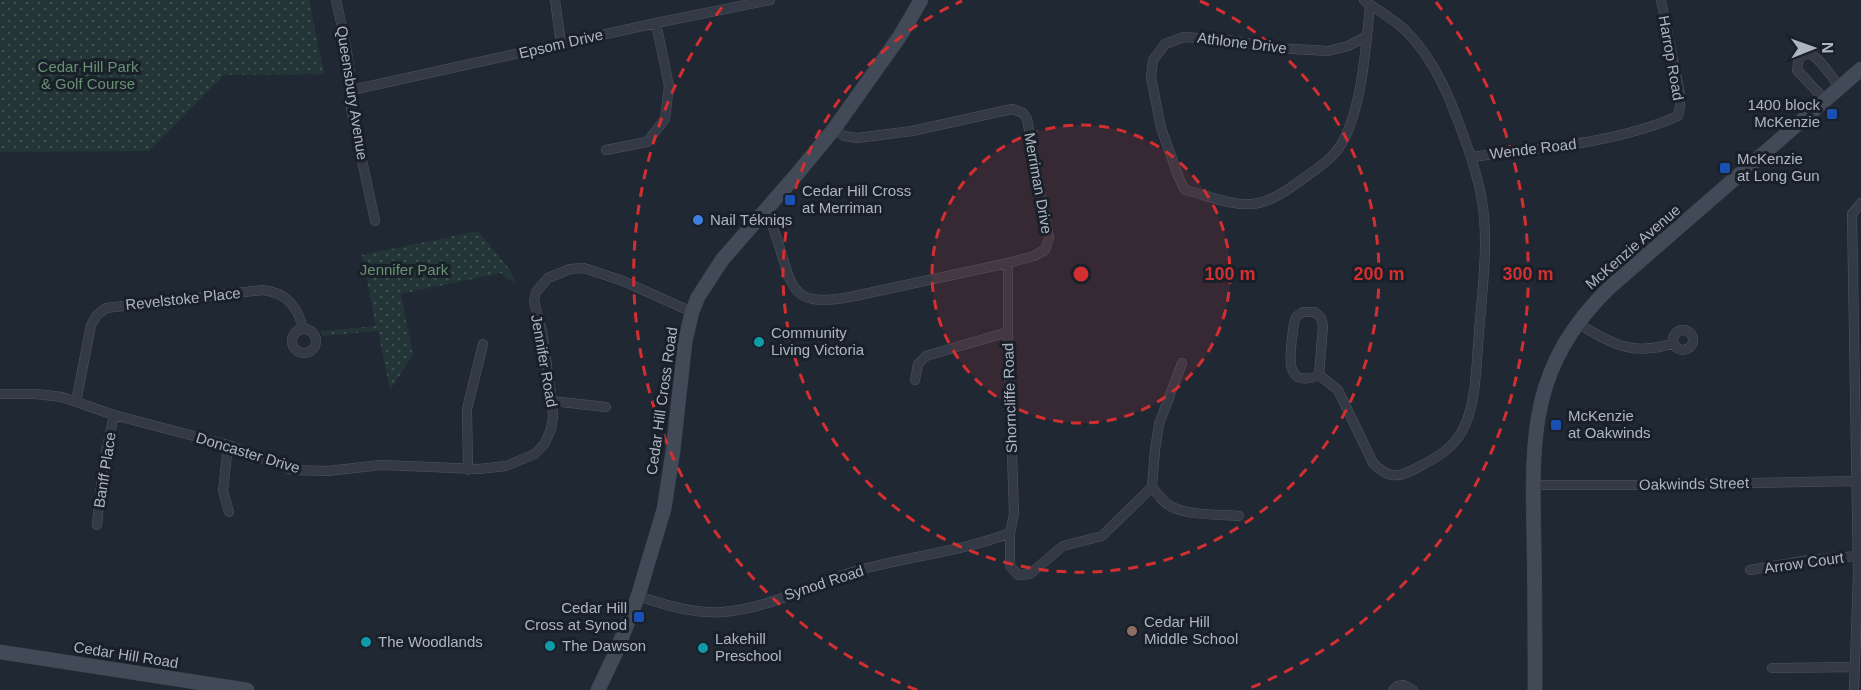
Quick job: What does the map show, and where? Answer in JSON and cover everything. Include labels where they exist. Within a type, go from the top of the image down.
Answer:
[{"type":"main road","name":"Cedar Hill Cross Road","points":[[598,690],[617,650],[638,596],[664,509],[685,342],[692,312],[718,266],[834,129],[887,55],[921,0]]},
{"type":"main road","name":"McKenzie Avenue","points":[[1535,690],[1533,447],[1540,402],[1560,353],[1577,324],[1610,287],[1861,69]]},
{"type":"main road","name":"Cedar Hill Road","points":[[0,652],[247,690]]},
{"type":"street","name":"Queensbury Avenue","points":[[336,0],[352,90],[351,109],[375,221]]},
{"type":"street","points":[[555,0],[561,44]]},
{"type":"street","name":"Epsom Drive","points":[[352,90],[770,0]]},
{"type":"street","name":"Harrop Road","points":[[1661,0],[1680,94],[1678,116]]},
{"type":"street","name":"Wende Road","points":[[1367,2],[1405,30],[1434,67],[1448,96],[1471,157],[1581,143],[1655,126],[1678,116]]},
{"type":"street","name":"Athlone Drive","points":[[1367,2],[1367,36],[1357,100],[1341,145],[1325,162],[1290,188],[1263,202],[1251,204],[1233,202],[1185,190],[1161,128],[1151,77],[1153,60],[1165,44],[1184,37],[1228,40],[1276,48],[1328,51],[1348,46],[1367,36]]},
{"type":"street","points":[[606,150],[647,142],[665,118],[669,86],[656,23]]},
{"type":"street","points":[[1825,100],[1797,70],[1799,57],[1808,53],[1816,56],[1824,70],[1840,87]]},
{"type":"street","name":"Merriman Drive","points":[[763,214],[772,222],[791,282],[802,296],[810,300],[850,297],[1008,263],[1046,250],[1049,238],[1027,119],[1023,113],[1012,109],[912,131],[857,138],[844,136],[834,129]]},
{"type":"street","points":[[1319,375],[1338,390],[1373,463],[1382,473],[1393,476],[1410,472],[1447,451],[1463,430],[1470,409],[1476,375],[1485,232],[1482,200],[1471,157]]},
{"type":"street","points":[[1854,690],[1858,556],[1855,481],[1858,418],[1857,283],[1852,214],[1861,203]]},
{"type":"street","name":"Shorncliffe Road","points":[[1008,263],[1014,514],[1010,533],[1010,567],[1018,575],[1030,574],[1063,546],[1102,536],[1152,487]]},
{"type":"street","name":"Jennifer Road","points":[[535,454],[545,443],[553,417],[542,331],[534,301],[536,292],[548,278],[570,269],[591,269],[692,312]]},
{"type":"street","name":"Revelstoke Place","points":[[76,402],[91,325],[97,315],[106,308],[263,290],[274,291],[293,304],[300,316],[303,329]]},
{"type":"street","points":[[1303,312],[1315,312],[1322,318],[1319,375],[1312,378],[1297,376],[1292,372],[1290,365],[1294,323],[1296,317],[1303,312]]},
{"type":"street","points":[[1577,324],[1621,346],[1657,349],[1674,343]]},
{"type":"street","points":[[915,380],[918,364],[926,356],[1008,332]]},
{"type":"street","points":[[468,470],[467,409],[483,344]]},
{"type":"street","points":[[1182,363],[1160,424],[1152,487],[1161,499],[1174,508],[1239,516]]},
{"type":"street","name":"Doncaster Drive","points":[[0,394],[48,395],[76,402],[114,415],[228,445],[292,470],[328,471],[381,465],[468,470],[506,466],[535,454]]},
{"type":"street","points":[[552,401],[606,407]]},
{"type":"street","name":"Banff Place","points":[[97,525],[103,466],[114,415]]},
{"type":"street","points":[[228,445],[223,491],[229,512]]},
{"type":"street","name":"Oakwinds Street","points":[[1533,484],[1640,485],[1855,481]]},
{"type":"street","name":"Synod Road","points":[[638,596],[664,605],[704,612],[745,609],[865,569],[984,543],[1010,533]]},
{"type":"street","name":"Arrow Court","points":[[1750,570],[1809,560],[1858,556]]},
{"type":"street","points":[[1772,668],[1855,667]]},
{"type":"street","points":[[1393,690],[1397,686],[1404,685],[1413,690]]},
{"type":"green space","name":"Cedar Hill Park & Golf Course","points":[[0,0],[309,0],[324,74],[224,75],[149,151],[0,152]]},
{"type":"green space","name":"Jennifer Park","points":[[478,231],[511,271],[515,284],[501,273],[401,294],[413,355],[390,390],[378,331],[323,336],[321,331],[376,326],[362,255]]},
{"type":"place","name":"1400 block McKenzie","points":[[1832,114]]},
{"type":"place","name":"McKenzie at Long Gun","points":[[1725,168]]},
{"type":"place","name":"Cedar Hill Cross at Merriman","points":[[790,200]]},
{"type":"place","name":"Nail Tékniqs","points":[[698,220]]},
{"type":"place","name":"Community Living Victoria","points":[[759,342]]},
{"type":"place","name":"McKenzie at Oakwinds","points":[[1556,425]]},
{"type":"place","name":"Cedar Hill Cross at Synod","points":[[639,617]]},
{"type":"place","name":"Cedar Hill Middle School","points":[[1132,631]]},
{"type":"place","name":"The Woodlands","points":[[366,642]]},
{"type":"place","name":"The Dawson","points":[[550,646]]},
{"type":"place","name":"Lakehill Preschool","points":[[703,648]]}]
